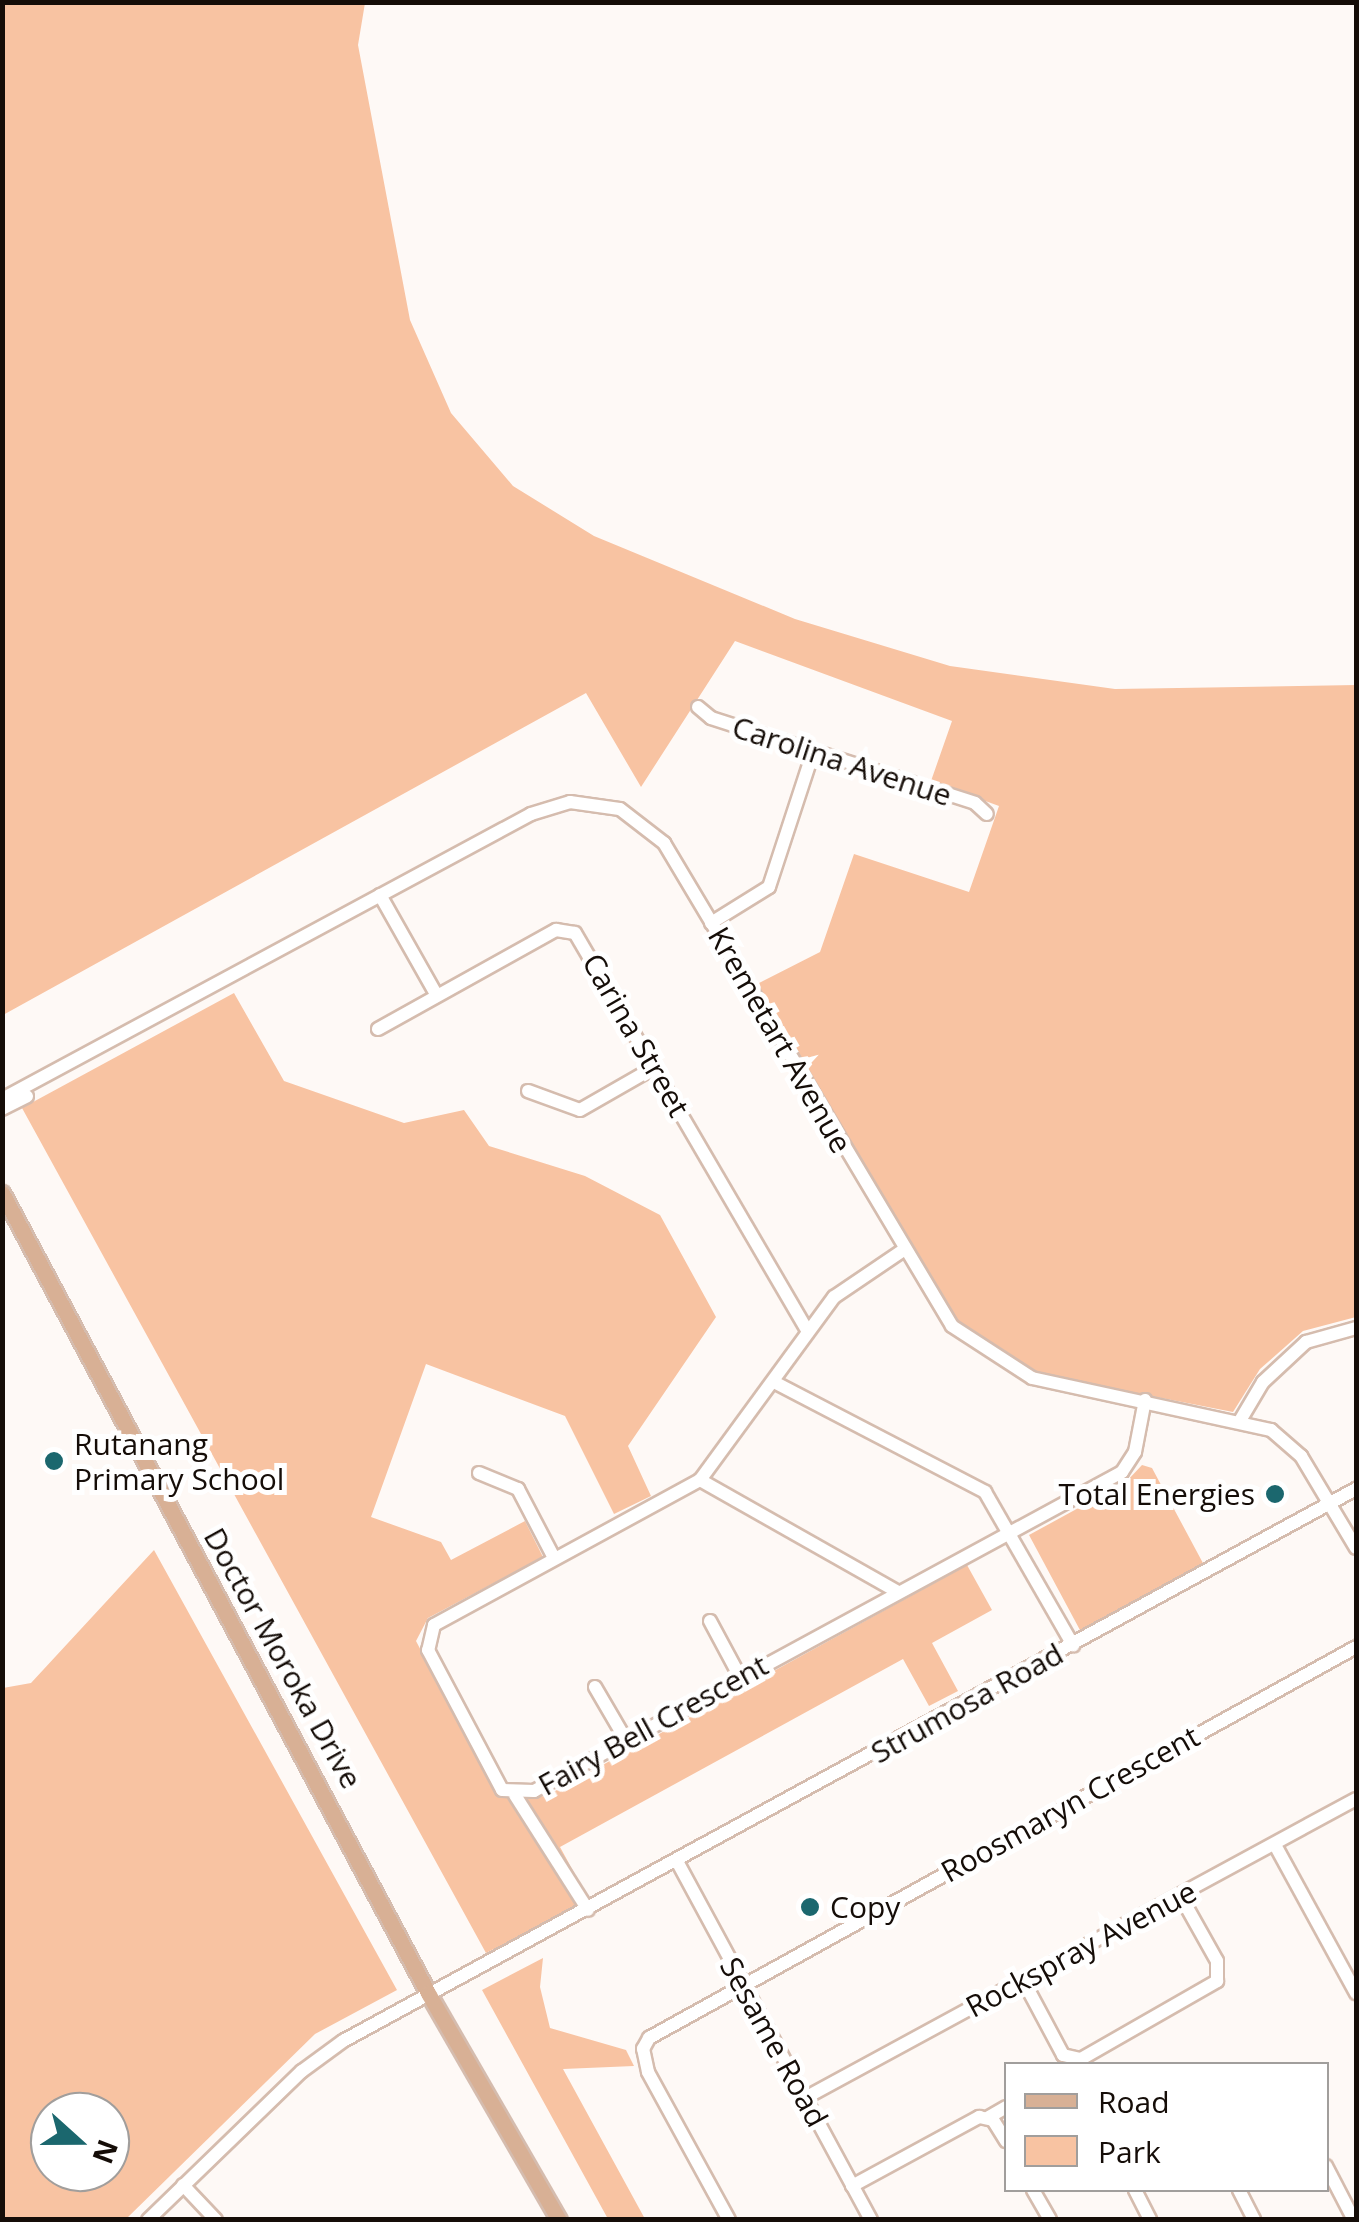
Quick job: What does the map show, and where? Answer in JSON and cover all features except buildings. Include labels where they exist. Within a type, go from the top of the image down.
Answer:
[{"type":"main road","name":"Doctor Moroka Drive","points":[[2,1193],[66,1318],[559,2220]]},
{"type":"main road","name":"Doctor Moroka Drive","points":[[2,1211],[66,1318]]},
{"type":"street","name":"Carolina Avenue","points":[[698,707],[711,718],[975,804],[987,814]]},
{"type":"street","points":[[711,922],[769,887],[813,752]]},
{"type":"street","name":"Kremetart Avenue","points":[[2,1110],[140,1028],[531,814],[583,802],[620,809],[654,832],[711,922],[902,1251],[952,1326],[994,1358],[1032,1378],[1240,1419],[1285,1439],[1332,1502],[1356,1548]]},
{"type":"street","points":[[380,895],[436,994]]},
{"type":"street","name":"Carina Street","points":[[378,1029],[436,994],[568,929],[578,935],[808,1331]]},
{"type":"street","name":"Kremetart Avenue","points":[[2,1099],[140,1028]]},
{"type":"street","points":[[528,1091],[580,1110],[655,1067]]},
{"type":"street","name":"Fairy Bell Crescent","points":[[902,1251],[846,1285],[700,1480],[441,1619],[426,1642],[491,1775],[516,1794],[534,1792],[1122,1472],[1134,1452],[1145,1400]]},
{"type":"street","points":[[1240,1419],[1268,1375],[1306,1342],[1356,1328]]},
{"type":"street","points":[[774,1382],[985,1492],[1011,1530],[1073,1645]]},
{"type":"street","points":[[478,1473],[518,1488],[554,1558]]},
{"type":"street","points":[[700,1480],[898,1592]]},
{"type":"street","name":"Strumosa Road","points":[[148,2220],[302,2071],[337,2048],[1356,1488]]},
{"type":"street","points":[[710,1621],[740,1678]]},
{"type":"street","name":"Roosmaryn Crescent","points":[[729,2220],[648,2072],[642,2049],[658,2032],[1356,1647]]},
{"type":"street","points":[[596,1687],[626,1740]]},
{"type":"street","points":[[516,1794],[583,1913]]},
{"type":"street","name":"Rockspray Avenue","points":[[805,2098],[1356,1799]]},
{"type":"street","points":[[1275,1846],[1356,1994]]},
{"type":"street","name":"Sesame Road","points":[[678,1864],[870,2220]]},
{"type":"street","points":[[1075,2062],[1217,1982],[1217,1961],[1180,1895]]},
{"type":"street","points":[[1023,1980],[1060,2051],[1072,2062]]},
{"type":"street","points":[[852,2186],[1004,2107]]},
{"type":"street","points":[[988,2117],[1004,2139]]},
{"type":"street","points":[[1329,2172],[1354,2220]]},
{"type":"street","points":[[183,2186],[216,2220]]},
{"type":"street","points":[[1034,2192],[1050,2220]]},
{"type":"street","points":[[1136,2192],[1150,2220]]},
{"type":"street","points":[[1240,2192],[1254,2220]]},
{"type":"green space","points":[[3,3],[365,3],[358,45],[410,320],[451,413],[513,486],[594,536],[795,619],[950,666],[1115,689],[1356,685],[1356,1317],[1303,1331],[1260,1369],[1233,1412],[1034,1373],[955,1320],[905,1248],[757,984],[820,952],[854,854],[969,892],[999,806],[931,781],[952,721],[735,641],[641,787],[586,693],[3,1015]]},
{"type":"green space","points":[[234,993],[284,1081],[404,1123],[464,1110],[489,1146],[585,1176],[660,1215],[716,1317],[628,1446],[651,1496],[614,1514],[565,1416],[426,1364],[371,1517],[441,1542],[451,1560],[525,1521],[543,1557],[428,1618],[416,1641],[493,1788],[508,1798],[546,1796],[967,1565],[992,1610],[932,1643],[958,1691],[929,1706],[903,1659],[560,1847],[589,1900],[486,1953],[22,1108]]},
{"type":"green space","points":[[1142,1465],[1152,1468],[1204,1565],[1081,1632],[1029,1535],[1126,1482]]},
{"type":"green space","points":[[154,1550],[397,1990],[315,2034],[126,2219],[3,2219],[3,1688],[31,1683]]},
{"type":"green space","points":[[543,1958],[540,1987],[550,2028],[626,2050],[634,2066],[563,2069],[645,2219],[608,2219],[482,1990]]},
{"type":"place","name":"Rutanang Primary School","points":[[54,1461]]},
{"type":"place","name":"Total Energies","points":[[1275,1494]]},
{"type":"place","name":"Copy","points":[[810,1907]]}]
